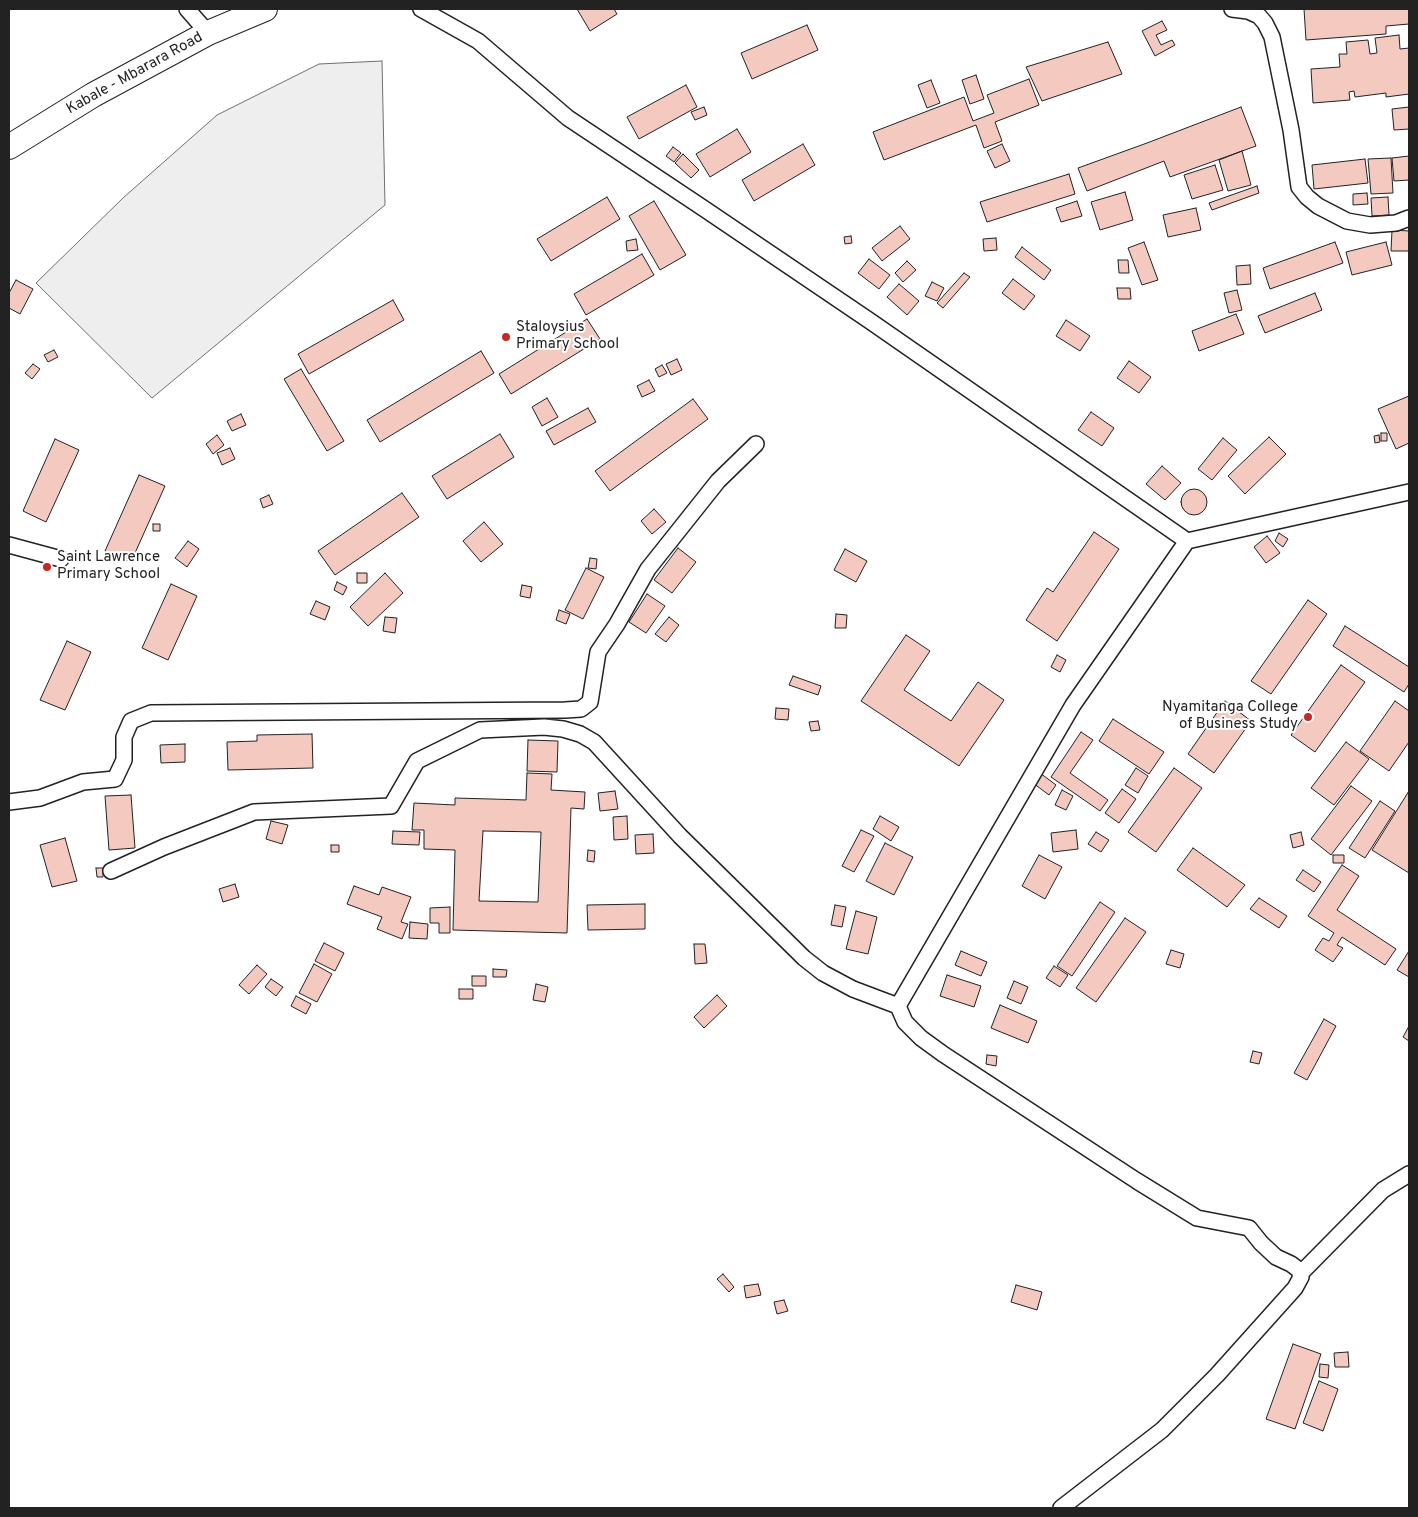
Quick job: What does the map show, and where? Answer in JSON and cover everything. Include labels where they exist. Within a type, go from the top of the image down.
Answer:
[{"type":"main road","name":"Kabale - Mbarara Road","points":[[9,147],[93,95],[208,33],[265,9]]},
{"type":"street","points":[[187,9],[208,33]]},
{"type":"street","points":[[421,9],[478,41],[568,118],[862,316],[1187,541]]},
{"type":"street","points":[[1232,9],[1248,11],[1259,16],[1265,23],[1272,38],[1291,130],[1299,187],[1307,197],[1318,206],[1347,220],[1370,225],[1396,223],[1409,218]]},
{"type":"street","points":[[9,802],[40,798],[83,782],[115,780],[124,760],[124,737],[131,721],[151,713],[581,709],[590,702],[598,652],[617,624],[648,569],[718,481],[756,444]]},
{"type":"street","points":[[898,1006],[1073,705],[1187,541],[1409,492]]},
{"type":"street","points":[[9,545],[61,559]]},
{"type":"street","points":[[111,871],[164,847],[254,812],[391,806],[417,761],[480,730],[544,727],[563,729],[580,734],[594,742],[680,836],[804,958],[823,973],[853,989],[898,1006],[904,1022],[921,1038],[943,1054],[1197,1218],[1249,1228],[1276,1257],[1300,1270],[1301,1274]]},
{"type":"street","points":[[1061,1508],[1162,1430],[1217,1375],[1294,1288],[1301,1274],[1383,1190],[1409,1174]]},
{"type":"shaded area","points":[[382,61],[385,205],[152,398],[36,283],[123,198],[217,115],[319,64]]},
{"type":"building","points":[[577,9],[614,9],[617,14],[590,31]]},
{"type":"building","points":[[1304,9],[1409,9],[1409,24],[1386,26],[1386,34],[1306,40]]},
{"type":"building","points":[[1162,21],[1167,30],[1156,35],[1161,45],[1172,40],[1175,45],[1155,56],[1142,31]]},
{"type":"building","points":[[807,25],[818,50],[752,79],[741,53]]},
{"type":"building","points":[[1399,35],[1400,49],[1409,48],[1409,94],[1386,97],[1386,93],[1355,97],[1354,91],[1349,92],[1350,100],[1313,103],[1311,69],[1340,67],[1339,54],[1347,54],[1346,42],[1368,40],[1370,54],[1377,53],[1375,38]]},
{"type":"building","points":[[1108,42],[1122,74],[1042,101],[1026,67]]},
{"type":"building","points":[[976,75],[984,99],[970,104],[962,80]]},
{"type":"building","points":[[1029,79],[1039,105],[995,122],[1002,141],[984,148],[976,125],[884,160],[873,132],[964,97],[973,121],[994,113],[987,95]]},
{"type":"building","points":[[931,80],[940,103],[927,108],[918,85]]},
{"type":"building","points":[[686,85],[697,107],[639,139],[627,117]]},
{"type":"building","points":[[704,107],[707,115],[695,120],[691,112]]},
{"type":"building","points":[[1241,107],[1256,146],[1170,177],[1164,161],[1087,191],[1078,168]]},
{"type":"building","points":[[1409,107],[1409,129],[1394,130],[1392,109]]},
{"type":"building","points":[[737,129],[751,152],[710,177],[696,154]]},
{"type":"building","points":[[803,144],[815,165],[754,201],[742,180]]},
{"type":"building","points":[[1002,144],[1010,161],[995,168],[987,151]]},
{"type":"building","points":[[673,147],[681,153],[674,162],[666,156]]},
{"type":"building","points":[[1242,151],[1251,185],[1228,191],[1219,160]]},
{"type":"building","points":[[683,154],[699,170],[691,178],[675,163]]},
{"type":"building","points":[[1409,156],[1409,180],[1394,181],[1392,158]]},
{"type":"building","points":[[1391,158],[1393,193],[1371,194],[1368,159]]},
{"type":"building","points":[[1365,159],[1368,183],[1314,189],[1312,165]]},
{"type":"building","points":[[1215,165],[1223,190],[1192,199],[1184,175]]},
{"type":"building","points":[[1069,174],[1075,194],[987,222],[980,202]]},
{"type":"building","points":[[1257,186],[1259,193],[1212,210],[1209,203]]},
{"type":"building","points":[[1125,192],[1133,220],[1100,230],[1091,202]]},
{"type":"building","points":[[1367,193],[1368,204],[1353,205],[1353,194]]},
{"type":"building","points":[[607,197],[620,219],[551,261],[537,239]]},
{"type":"building","points":[[1388,197],[1389,215],[1372,216],[1371,198]]},
{"type":"building","points":[[654,201],[686,255],[660,270],[629,216]]},
{"type":"building","points":[[1077,201],[1082,216],[1061,222],[1056,208]]},
{"type":"building","points":[[1196,208],[1201,230],[1168,237],[1163,215]]},
{"type":"building","points":[[900,226],[910,239],[882,261],[872,248]]},
{"type":"building","points":[[1392,230],[1409,231],[1409,251],[1391,251]]},
{"type":"building","points":[[851,236],[852,243],[845,244],[844,237]]},
{"type":"building","points":[[996,238],[997,250],[984,251],[983,239]]},
{"type":"building","points":[[636,239],[638,250],[627,251],[626,241]]},
{"type":"building","points":[[1144,242],[1158,280],[1142,285],[1128,248]]},
{"type":"building","points":[[1335,242],[1343,263],[1270,289],[1263,268]]},
{"type":"building","points":[[1386,242],[1392,265],[1352,275],[1346,252]]},
{"type":"building","points":[[1022,247],[1051,270],[1044,280],[1015,257]]},
{"type":"building","points":[[642,254],[654,275],[586,315],[574,294]]},
{"type":"building","points":[[869,259],[890,275],[879,289],[858,273]]},
{"type":"building","points":[[1118,260],[1128,260],[1129,273],[1119,273]]},
{"type":"building","points":[[907,261],[916,270],[903,282],[895,273]]},
{"type":"building","points":[[1250,265],[1251,284],[1237,285],[1236,266]]},
{"type":"building","points":[[964,273],[970,277],[943,308],[937,303]]},
{"type":"building","points":[[1013,279],[1035,296],[1024,310],[1002,293]]},
{"type":"building","points":[[16,280],[33,289],[20,314],[9,308],[9,293]]},
{"type":"building","points":[[932,282],[944,288],[937,301],[925,296]]},
{"type":"building","points":[[899,284],[919,301],[907,315],[887,297]]},
{"type":"building","points":[[1117,288],[1130,288],[1131,299],[1118,299]]},
{"type":"building","points":[[1237,290],[1242,310],[1229,313],[1224,293]]},
{"type":"building","points":[[1315,293],[1322,310],[1265,333],[1258,316]]},
{"type":"building","points":[[393,300],[404,320],[309,374],[298,354]]},
{"type":"building","points":[[1236,314],[1244,334],[1199,351],[1192,331]]},
{"type":"building","points":[[587,319],[600,339],[511,394],[499,374]]},
{"type":"building","points":[[1066,320],[1090,336],[1080,351],[1056,336]]},
{"type":"building","points":[[54,350],[58,357],[48,362],[44,355]]},
{"type":"building","points":[[481,351],[494,373],[380,442],[367,420]]},
{"type":"building","points":[[677,359],[682,370],[671,375],[666,364]]},
{"type":"building","points":[[1129,361],[1151,377],[1139,393],[1117,378]]},
{"type":"building","points":[[33,364],[40,369],[32,379],[25,373]]},
{"type":"building","points":[[662,365],[667,373],[659,377],[655,369]]},
{"type":"building","points":[[301,369],[344,441],[327,451],[284,379]]},
{"type":"building","points":[[649,380],[655,391],[642,397],[637,386]]},
{"type":"building","points":[[1409,396],[1409,443],[1396,449],[1378,409]]},
{"type":"building","points":[[547,398],[558,417],[542,426],[532,407]]},
{"type":"building","points":[[693,399],[708,419],[610,491],[595,471]]},
{"type":"building","points":[[588,408],[596,422],[554,445],[546,431]]},
{"type":"building","points":[[1091,412],[1114,428],[1102,446],[1078,430]]},
{"type":"building","points":[[241,414],[246,425],[232,431],[227,421]]},
{"type":"building","points":[[1381,433],[1387,433],[1387,441],[1381,441]]},
{"type":"building","points":[[500,434],[514,457],[447,499],[432,476]]},
{"type":"building","points":[[217,435],[224,445],[213,454],[206,444]]},
{"type":"building","points":[[1379,435],[1380,442],[1375,443],[1374,436]]},
{"type":"building","points":[[1269,437],[1286,454],[1245,494],[1228,476]]},
{"type":"building","points":[[1223,438],[1237,450],[1212,480],[1198,469]]},
{"type":"building","points":[[55,439],[79,450],[46,522],[23,511]]},
{"type":"building","points":[[230,448],[235,459],[222,465],[217,453]]},
{"type":"building","points":[[1162,466],[1181,483],[1165,500],[1146,484]]},
{"type":"building","points":[[139,475],[165,486],[131,562],[105,551]]},
{"type":"building","points":[[1194,489],[1203,493],[1207,502],[1203,511],[1194,515],[1185,511],[1181,502],[1185,493]]},
{"type":"building","points":[[402,493],[419,517],[335,575],[318,551]]},
{"type":"building","points":[[269,495],[273,504],[263,508],[260,499]]},
{"type":"building","points":[[654,509],[666,522],[652,534],[641,521]]},
{"type":"building","points":[[484,522],[503,544],[481,562],[463,541]]},
{"type":"building","points":[[153,524],[160,524],[160,531],[153,531]]},
{"type":"building","points":[[1094,532],[1119,549],[1057,641],[1026,620],[1047,588],[1053,592]]},
{"type":"building","points":[[1279,533],[1288,539],[1283,547],[1275,541]]},
{"type":"building","points":[[1267,536],[1280,553],[1266,563],[1254,547]]},
{"type":"building","points":[[188,541],[199,549],[187,567],[175,558]]},
{"type":"building","points":[[678,548],[696,562],[672,593],[654,580]]},
{"type":"building","points":[[845,549],[867,561],[856,582],[834,570]]},
{"type":"building","points":[[590,558],[597,559],[596,569],[588,568]]},
{"type":"building","points":[[586,568],[604,577],[583,619],[565,610]]},
{"type":"building","points":[[357,573],[367,573],[367,583],[357,583]]},
{"type":"building","points":[[385,573],[403,593],[368,626],[350,607]]},
{"type":"building","points":[[337,582],[347,587],[343,595],[334,590]]},
{"type":"building","points":[[171,584],[197,596],[168,660],[142,648]]},
{"type":"building","points":[[522,585],[532,587],[530,598],[520,596]]},
{"type":"building","points":[[647,594],[665,606],[646,633],[629,622]]},
{"type":"building","points":[[1308,600],[1327,614],[1271,694],[1251,681]]},
{"type":"building","points":[[316,601],[330,607],[325,620],[310,614]]},
{"type":"building","points":[[559,610],[570,614],[566,624],[556,620]]},
{"type":"building","points":[[836,614],[847,615],[846,628],[835,628]]},
{"type":"building","points":[[385,617],[397,618],[395,633],[383,631]]},
{"type":"building","points":[[669,617],[679,625],[666,642],[655,634]]},
{"type":"building","points":[[1345,626],[1409,667],[1409,684],[1404,692],[1333,646]]},
{"type":"building","points":[[906,635],[930,651],[904,690],[951,721],[978,682],[1004,700],[959,766],[861,701]]},
{"type":"building","points":[[67,641],[91,652],[65,710],[40,700]]},
{"type":"building","points":[[1057,655],[1066,660],[1060,672],[1051,667]]},
{"type":"building","points":[[1341,665],[1365,682],[1315,752],[1291,735]]},
{"type":"building","points":[[793,676],[821,686],[818,695],[789,685]]},
{"type":"building","points":[[1225,701],[1251,721],[1214,773],[1188,754]]},
{"type":"building","points":[[1395,701],[1409,711],[1409,742],[1389,771],[1360,751]]},
{"type":"building","points":[[776,708],[789,709],[788,720],[775,719]]},
{"type":"building","points":[[1113,719],[1164,752],[1149,774],[1099,741]]},
{"type":"building","points":[[818,721],[820,730],[811,731],[809,722]]},
{"type":"building","points":[[1081,732],[1093,740],[1070,773],[1108,800],[1100,811],[1051,777]]},
{"type":"building","points":[[312,734],[313,768],[228,770],[227,742],[257,741],[257,735]]},
{"type":"building","points":[[528,740],[558,741],[557,772],[527,771]]},
{"type":"building","points":[[1346,742],[1369,759],[1334,805],[1311,788]]},
{"type":"building","points":[[185,744],[185,762],[161,763],[160,745]]},
{"type":"building","points":[[1136,768],[1148,776],[1138,793],[1125,785]]},
{"type":"building","points":[[1174,768],[1202,788],[1156,852],[1128,832]]},
{"type":"building","points":[[527,773],[552,774],[551,790],[585,792],[584,809],[571,808],[567,933],[453,930],[455,850],[424,849],[424,830],[412,830],[414,803],[455,805],[455,798],[526,800]],"holes":[[[483,831],[541,832],[538,902],[479,901]]]},
{"type":"building","points":[[1040,773],[1056,785],[1049,795],[1033,783]]},
{"type":"building","points":[[1351,786],[1372,801],[1331,855],[1311,839]]},
{"type":"building","points":[[1122,789],[1136,799],[1119,823],[1105,813]]},
{"type":"building","points":[[1062,790],[1073,796],[1066,810],[1055,805]]},
{"type":"building","points":[[615,791],[618,809],[600,811],[598,793]]},
{"type":"building","points":[[1409,791],[1409,873],[1372,850]]},
{"type":"building","points":[[131,795],[135,848],[109,850],[105,796]]},
{"type":"building","points":[[1380,801],[1395,811],[1365,858],[1349,848]]},
{"type":"building","points":[[627,816],[628,839],[614,840],[613,817]]},
{"type":"building","points":[[880,816],[899,827],[891,841],[873,829]]},
{"type":"building","points":[[271,821],[288,825],[282,844],[266,839]]},
{"type":"building","points":[[861,830],[874,836],[854,872],[842,866]]},
{"type":"building","points":[[1076,830],[1078,849],[1053,852],[1051,833]]},
{"type":"building","points":[[393,831],[420,832],[419,845],[392,844]]},
{"type":"building","points":[[1096,832],[1109,840],[1101,852],[1088,844]]},
{"type":"building","points":[[1301,832],[1304,845],[1293,848],[1290,835]]},
{"type":"building","points":[[653,834],[654,853],[636,854],[635,835]]},
{"type":"building","points":[[65,838],[77,881],[52,887],[40,845]]},
{"type":"building","points":[[885,843],[913,857],[894,895],[866,881]]},
{"type":"building","points":[[331,845],[339,845],[339,852],[331,852]]},
{"type":"building","points":[[1193,848],[1245,885],[1227,907],[1177,870]]},
{"type":"building","points":[[588,850],[595,851],[594,862],[587,861]]},
{"type":"building","points":[[1039,855],[1062,867],[1045,899],[1022,886]]},
{"type":"building","points":[[1333,855],[1344,855],[1344,863],[1333,863]]},
{"type":"building","points":[[1342,865],[1359,876],[1337,910],[1396,949],[1385,965],[1342,937],[1337,945],[1343,948],[1333,962],[1315,950],[1323,938],[1329,941],[1334,933],[1308,916]]},
{"type":"building","points":[[96,868],[103,868],[103,877],[97,877]]},
{"type":"building","points":[[1303,870],[1321,882],[1314,892],[1296,880]]},
{"type":"building","points":[[235,884],[239,897],[223,902],[219,889]]},
{"type":"building","points":[[354,886],[379,895],[382,887],[411,897],[401,922],[408,924],[402,939],[377,929],[382,917],[347,904]]},
{"type":"building","points":[[1259,898],[1287,916],[1279,928],[1250,909]]},
{"type":"building","points":[[1100,902],[1115,912],[1072,976],[1057,966]]},
{"type":"building","points":[[645,904],[645,929],[588,930],[587,905]]},
{"type":"building","points":[[835,905],[846,907],[842,927],[831,925]]},
{"type":"building","points":[[450,907],[450,933],[439,933],[439,923],[430,923],[430,908]]},
{"type":"building","points":[[856,911],[877,917],[868,954],[846,949]]},
{"type":"building","points":[[1125,918],[1146,932],[1096,1002],[1076,988]]},
{"type":"building","points":[[410,922],[428,924],[427,939],[409,938]]},
{"type":"building","points":[[324,943],[344,953],[335,971],[315,961]]},
{"type":"building","points":[[694,944],[705,944],[707,963],[695,964]]},
{"type":"building","points":[[1171,950],[1184,954],[1180,968],[1166,964]]},
{"type":"building","points":[[961,951],[987,962],[981,976],[955,965]]},
{"type":"building","points":[[1409,951],[1409,977],[1397,970]]},
{"type":"building","points":[[314,964],[332,974],[317,1002],[299,993]]},
{"type":"building","points":[[257,965],[267,974],[249,994],[239,985]]},
{"type":"building","points":[[1054,966],[1068,975],[1060,987],[1046,978]]},
{"type":"building","points":[[493,969],[507,970],[506,977],[493,977]]},
{"type":"building","points":[[947,975],[981,986],[974,1007],[940,996]]},
{"type":"building","points":[[472,976],[486,976],[486,986],[472,986]]},
{"type":"building","points":[[271,979],[283,987],[276,996],[265,987]]},
{"type":"building","points":[[1014,981],[1028,987],[1021,1004],[1007,998]]},
{"type":"building","points":[[536,984],[548,987],[545,1002],[533,1000]]},
{"type":"building","points":[[459,989],[473,989],[473,999],[459,999]]},
{"type":"building","points":[[717,995],[727,1006],[704,1028],[694,1017]]},
{"type":"building","points":[[296,996],[311,1004],[306,1014],[291,1006]]},
{"type":"building","points":[[1000,1005],[1037,1021],[1028,1043],[991,1028]]},
{"type":"building","points":[[1324,1019],[1336,1026],[1307,1080],[1294,1073]]},
{"type":"building","points":[[1409,1026],[1409,1041],[1403,1037]]},
{"type":"building","points":[[1253,1051],[1262,1053],[1259,1064],[1250,1062]]},
{"type":"building","points":[[987,1055],[997,1056],[996,1066],[986,1064]]},
{"type":"building","points":[[723,1274],[734,1287],[729,1292],[717,1279]]},
{"type":"building","points":[[758,1284],[761,1295],[746,1298],[744,1286]]},
{"type":"building","points":[[1016,1285],[1042,1292],[1037,1310],[1011,1302]]},
{"type":"building","points":[[784,1300],[788,1311],[777,1314],[774,1302]]},
{"type":"building","points":[[1293,1344],[1321,1354],[1295,1429],[1266,1419]]},
{"type":"building","points":[[1348,1352],[1349,1367],[1335,1367],[1334,1353]]},
{"type":"building","points":[[1320,1364],[1329,1365],[1328,1378],[1319,1377]]},
{"type":"building","points":[[1319,1381],[1338,1389],[1323,1431],[1303,1423]]},
{"type":"place","name":"Staloysius Primary School","points":[[506,337]]},
{"type":"place","name":"Saint Lawrence Primary School","points":[[47,567]]},
{"type":"place","name":"Nyamitanga College of Business Study","points":[[1308,717]]}]
